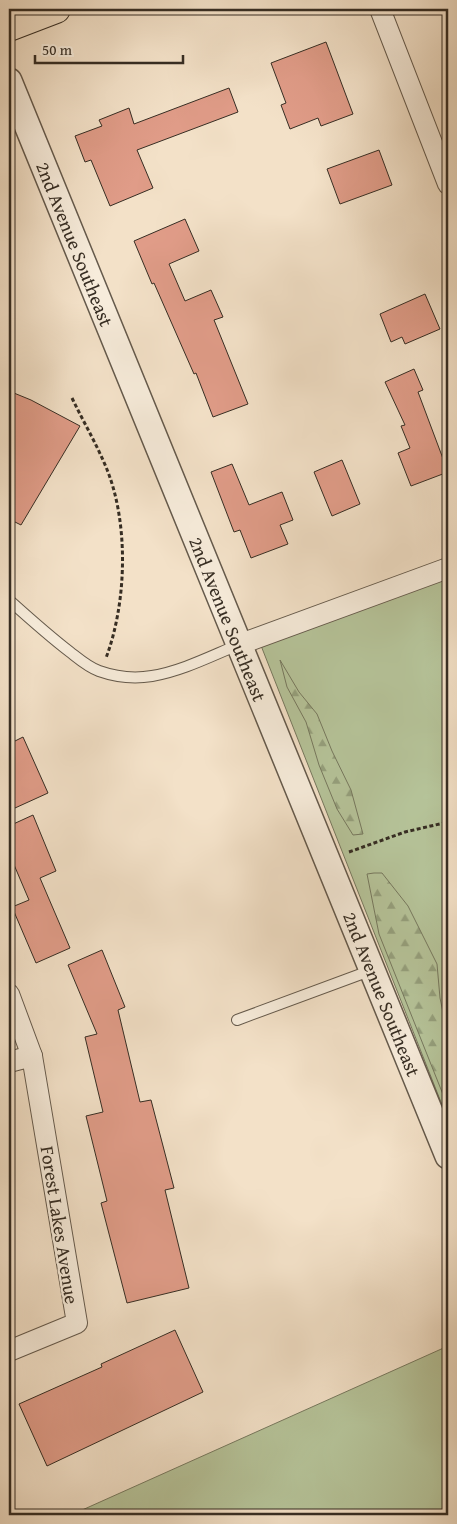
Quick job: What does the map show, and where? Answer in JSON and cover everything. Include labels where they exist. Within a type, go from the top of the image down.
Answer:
[{"type":"main road","points":[[9,27],[56,9]]},
{"type":"street","points":[[380,9],[448,184]]},
{"type":"street","name":"2nd Avenue Southeast","points":[[9,81],[448,1156]]},
{"type":"street","points":[[238,645],[448,568]]},
{"type":"street","name":"Forest Lakes Avenue","points":[[9,994],[32,1056],[77,1323],[9,1351]]},
{"type":"street","points":[[9,1062],[32,1056]]},
{"type":"lane","points":[[9,600],[49,637],[85,663],[101,671],[132,678],[153,676],[172,671],[238,645]]},
{"type":"lane","points":[[237,1020],[372,970]]},
{"type":"path","points":[[72,398],[106,467],[113,490],[122,546],[123,576],[120,603],[109,651],[101,671]]},
{"type":"path","points":[[349,852],[405,832],[448,822]]},
{"type":"green space","points":[[448,570],[448,1120],[258,638]]},
{"type":"green space","points":[[280,660],[299,692],[317,714],[351,790],[363,834],[353,835],[337,809],[319,765],[306,722],[287,687]]},
{"type":"green space","points":[[382,873],[408,906],[437,964],[440,998],[448,1036],[448,1107],[379,934],[367,874]]},
{"type":"green space","points":[[448,1346],[448,1515],[71,1515]]},
{"type":"building","points":[[326,42],[353,114],[321,126],[318,118],[290,129],[281,105],[286,103],[271,63]]},
{"type":"building","points":[[229,88],[238,112],[137,150],[153,188],[110,206],[91,160],[85,162],[75,136],[102,126],[99,120],[129,108],[134,124]]},
{"type":"building","points":[[379,150],[392,185],[340,204],[327,169]]},
{"type":"building","points":[[185,219],[199,251],[169,264],[185,301],[211,290],[223,317],[214,320],[248,404],[213,417],[196,373],[194,374],[134,241]]},
{"type":"building","points":[[425,294],[440,329],[405,344],[402,337],[391,342],[380,314]]},
{"type":"building","points":[[414,369],[423,390],[418,392],[448,472],[411,486],[398,453],[410,448],[401,426],[405,425],[385,382]]},
{"type":"building","points":[[9,391],[31,400],[80,426],[21,525],[9,519]]},
{"type":"building","points":[[342,460],[360,504],[332,516],[314,472]]},
{"type":"building","points":[[232,464],[249,505],[282,492],[293,520],[280,525],[288,544],[251,558],[240,530],[234,532],[211,472]]},
{"type":"building","points":[[23,737],[48,793],[15,808],[9,794],[9,744]]},
{"type":"building","points":[[33,815],[56,871],[40,878],[70,948],[36,963],[12,907],[29,900],[9,853],[9,826]]},
{"type":"building","points":[[102,950],[125,1007],[118,1010],[140,1102],[151,1100],[174,1188],[165,1190],[189,1288],[127,1303],[101,1203],[107,1201],[86,1116],[103,1112],[85,1037],[97,1034],[68,965]]},
{"type":"building","points":[[175,1330],[203,1392],[47,1466],[19,1404],[102,1367],[101,1364]]}]
